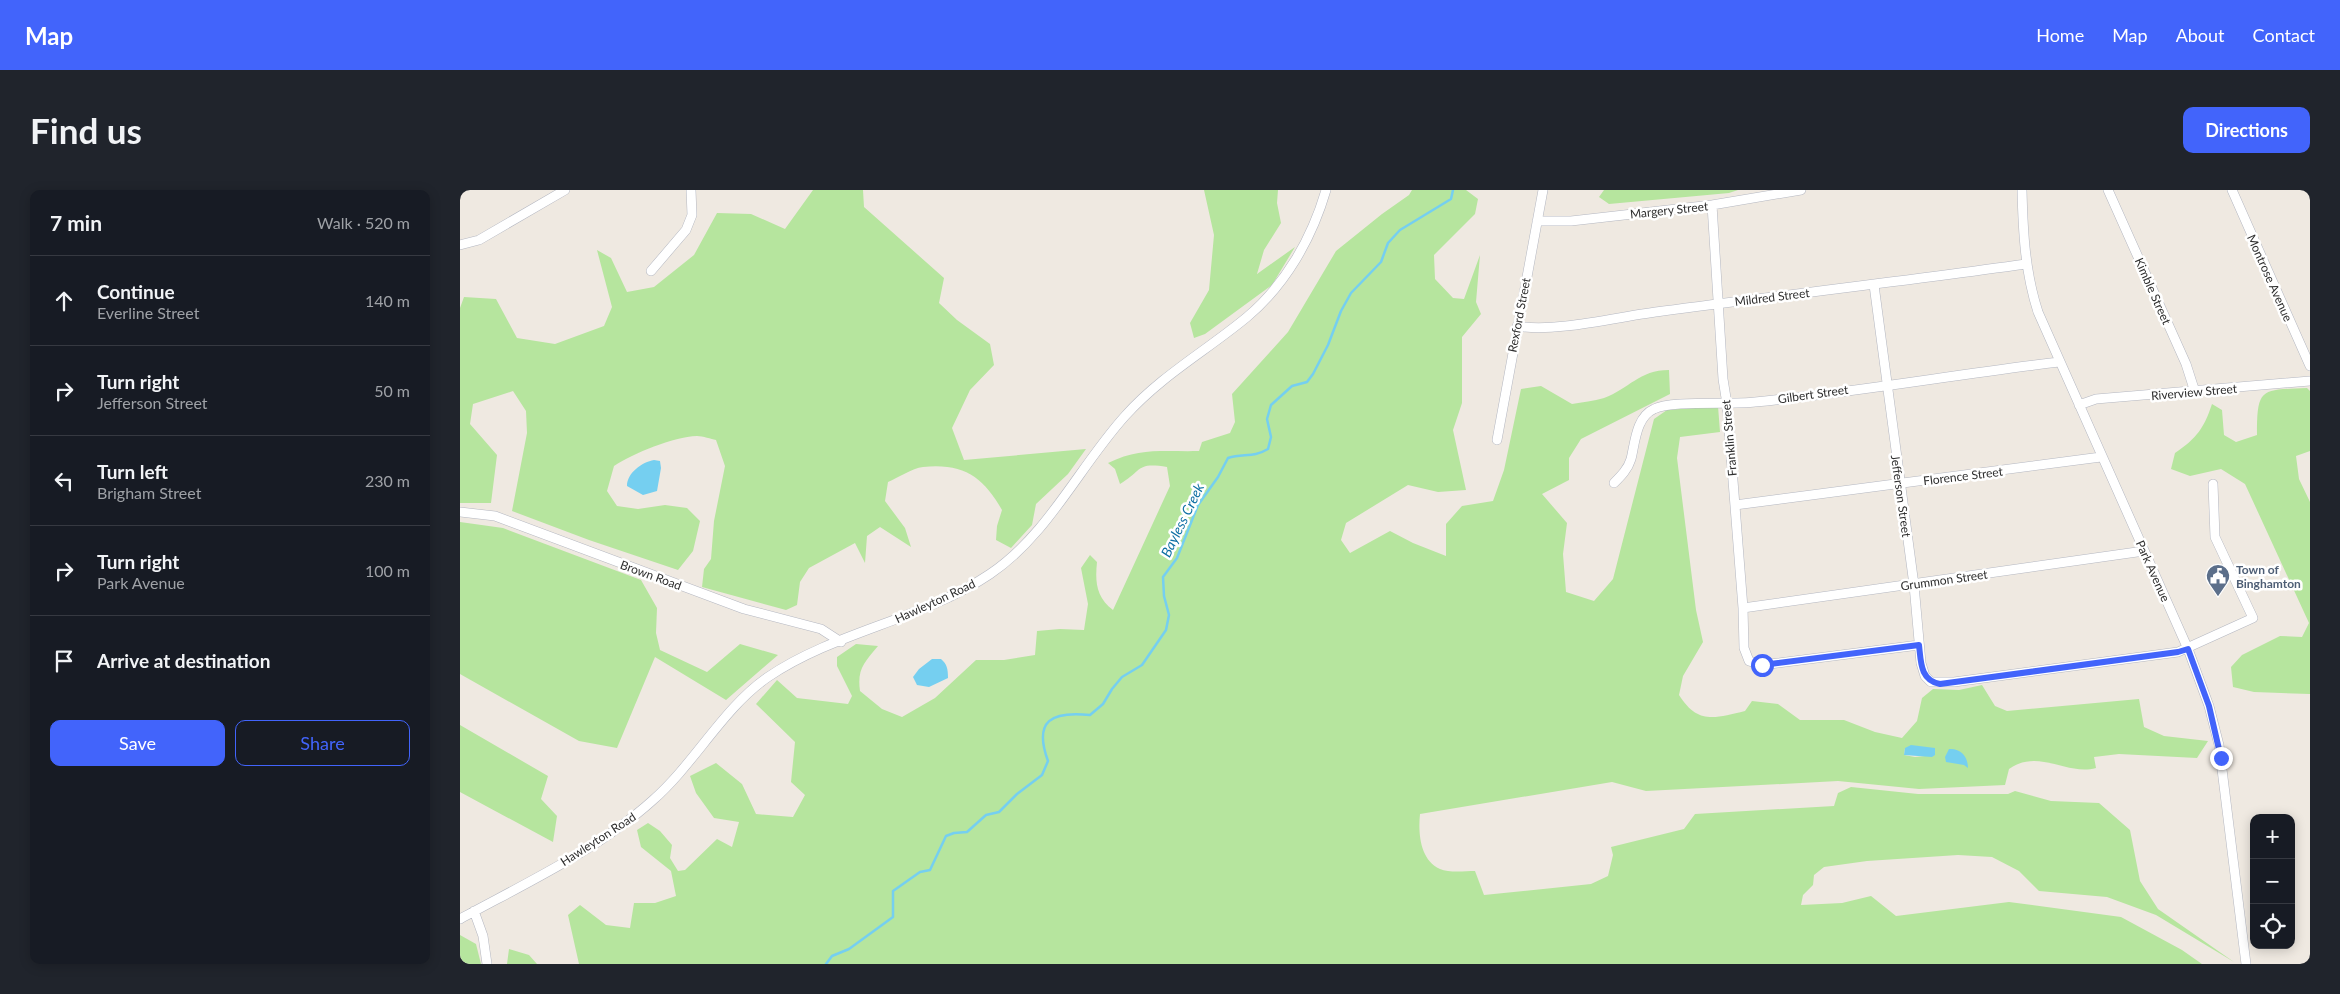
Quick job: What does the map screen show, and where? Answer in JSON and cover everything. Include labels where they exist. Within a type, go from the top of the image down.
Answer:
[{"type":"street","points":[[460,245],[480,240],[565,190]]},
{"type":"street","points":[[651,271],[686,230],[692,215],[691,190]]},
{"type":"street","name":"Hawleyton Road","points":[[460,919],[549,870],[641,811],[675,778],[730,713],[759,684],[797,660],[952,595],[988,576],[1015,554],[1048,517],[1093,455],[1138,402],[1179,366],[1246,318],[1272,293],[1299,255],[1316,218],[1326,190]]},
{"type":"street","name":"Rexford Street","points":[[1497,440],[1543,190]]},
{"type":"street","name":"Margery Street","points":[[1537,221],[1571,221],[1712,206],[1801,190]]},
{"type":"street","name":"Park Avenue","points":[[2022,190],[2026,264],[2038,312],[2188,649],[2209,706],[2218,745],[2246,964]]},
{"type":"street","name":"Kimble Street","points":[[2108,190],[2186,364],[2195,392]]},
{"type":"street","name":"Montrose Avenue","points":[[2232,190],[2310,366]]},
{"type":"street","name":"Franklin Street","points":[[1712,206],[1723,379],[1727,404],[1743,608],[1744,648],[1749,661],[1756,664],[1798,661],[1919,645]]},
{"type":"street","name":"Mildred Street","points":[[1517,326],[1542,329],[2026,264]]},
{"type":"street","name":"Jefferson Street","points":[[1874,285],[1899,484],[1914,585],[1921,663],[1928,679],[1940,684],[2188,649]]},
{"type":"street","name":"Gilbert Street","points":[[1614,484],[1631,459],[1635,436],[1646,415],[1654,409],[1668,406],[1754,402],[2059,362]]},
{"type":"street","name":"Riverview Street","points":[[2079,405],[2096,399],[2310,381]]},
{"type":"street","name":"Florence Street","points":[[1735,505],[2101,457]]},
{"type":"street","points":[[2188,649],[2253,618],[2215,537],[2213,484]]},
{"type":"street","name":"Brown Road","points":[[460,512],[496,516],[744,609],[820,629],[841,642]]},
{"type":"street","name":"Grummon Street","points":[[1743,608],[2144,551]]},
{"type":"street","points":[[474,911],[483,936],[486,964]]},
{"type":"green space","points":[[813,190],[863,190],[864,207],[944,278],[939,303],[957,320],[990,344],[994,365],[970,390],[952,428],[964,460],[1086,449],[1068,474],[1036,504],[1032,525],[1011,548],[996,540],[997,526],[1002,510],[979,481],[961,470],[950,467],[923,467],[888,482],[885,501],[905,528],[911,547],[880,527],[867,536],[865,563],[855,543],[809,568],[800,582],[797,605],[786,610],[702,587],[704,569],[711,559],[714,521],[725,466],[716,440],[697,436],[677,439],[643,451],[614,466],[607,491],[617,506],[638,509],[665,505],[687,508],[700,521],[693,551],[678,570],[589,540],[512,511],[527,433],[526,411],[513,391],[473,404],[470,424],[497,455],[491,503],[460,503],[460,308],[464,297],[496,299],[517,338],[555,344],[604,326],[612,307],[597,250],[611,258],[627,292],[654,287],[694,255],[717,213],[751,214],[785,229]]},
{"type":"green space","points":[[1204,190],[1278,190],[1277,203],[1281,223],[1264,250],[1257,274],[1295,247],[1272,285],[1205,334],[1194,338],[1190,323],[1209,290],[1214,235]]},
{"type":"green space","points":[[1412,190],[1466,190],[1478,199],[1475,214],[1434,255],[1435,279],[1453,298],[1464,299],[1480,255],[1476,302],[1481,314],[1462,337],[1462,403],[1453,430],[1466,490],[1438,492],[1408,485],[1346,523],[1341,540],[1350,553],[1390,531],[1413,543],[1446,556],[1446,524],[1462,506],[1493,501],[1504,470],[1521,389],[1541,386],[1572,404],[1604,398],[1642,376],[1669,370],[1670,394],[1581,439],[1569,458],[1569,480],[1542,494],[1567,523],[1563,554],[1566,592],[1594,601],[1613,579],[1654,419],[1667,410],[1718,406],[1720,432],[1680,437],[1677,458],[1696,610],[1703,642],[1683,676],[1679,695],[1693,711],[1700,715],[1716,717],[1745,711],[1752,701],[1778,704],[1800,720],[1844,720],[1875,732],[1902,738],[1917,721],[1922,698],[1933,689],[1959,690],[1982,685],[1995,706],[2007,711],[2139,699],[2144,727],[2164,736],[2208,741],[2197,758],[2119,754],[2094,757],[2096,768],[2085,769],[2074,769],[2042,762],[2020,763],[2009,769],[2005,785],[1919,789],[1838,781],[1646,791],[1612,782],[1420,814],[1419,829],[1424,853],[1433,865],[1448,871],[1475,871],[1484,895],[1591,884],[1608,876],[1613,855],[1611,847],[1684,829],[1695,814],[1834,806],[1838,793],[1851,787],[1918,794],[2008,794],[2015,791],[2051,801],[2099,803],[2130,830],[2140,881],[2158,909],[2234,962],[2156,915],[2107,897],[2039,891],[2019,871],[1992,857],[1958,855],[1867,861],[1824,867],[1814,875],[1813,885],[1803,895],[1801,905],[1842,903],[1871,896],[1896,916],[2009,902],[2121,917],[2182,950],[2202,964],[579,964],[568,915],[580,905],[606,925],[630,928],[634,903],[655,903],[676,896],[671,871],[641,847],[637,830],[648,823],[660,831],[672,845],[670,858],[678,871],[685,870],[717,839],[732,847],[739,822],[714,818],[696,793],[690,776],[716,763],[742,784],[756,814],[793,817],[805,795],[791,782],[795,742],[756,704],[777,680],[797,698],[848,704],[852,696],[837,666],[837,657],[856,644],[878,646],[869,657],[861,672],[860,691],[882,709],[902,717],[935,698],[976,660],[1004,660],[1035,655],[1037,631],[1060,629],[1084,630],[1088,604],[1081,568],[1090,555],[1097,562],[1096,576],[1100,594],[1107,605],[1113,610],[1170,486],[1167,467],[1144,467],[1120,484],[1115,469],[1108,463],[1142,452],[1199,451],[1202,442],[1230,433],[1235,422],[1232,394],[1288,332],[1336,251],[1409,195]],"holes":[[[1905,748],[1934,748],[1935,755],[1915,757],[1904,755]]]},
{"type":"green space","points":[[1604,190],[1738,190],[1729,193],[1609,204],[1599,197]]},
{"type":"green space","points":[[2307,388],[2310,391],[2310,451],[2296,456],[2299,479],[2310,502],[2310,694],[2254,692],[2233,687],[2231,667],[2242,655],[2280,636],[2302,637],[2309,623],[2245,484],[2221,469],[2190,476],[2171,469],[2175,453],[2199,432],[2212,404],[2222,410],[2224,435],[2236,442],[2257,435],[2258,408],[2265,394],[2280,389]]},
{"type":"green space","points":[[460,522],[503,528],[641,580],[657,608],[656,633],[660,650],[707,672],[740,644],[778,655],[726,700],[655,657],[617,748],[579,741],[460,674]]},
{"type":"green space","points":[[460,725],[548,776],[541,799],[557,816],[553,842],[460,792]]},
{"type":"green space","points":[[460,935],[476,944],[481,964],[460,964]]},
{"type":"green space","points":[[509,949],[529,955],[537,964],[507,964]]},
{"type":"water","points":[[654,460],[660,461],[661,468],[657,491],[643,495],[627,486],[632,473],[636,469]]},
{"type":"water","points":[[932,659],[941,659],[943,661],[947,667],[948,678],[929,687],[917,685],[913,677],[919,669]]},
{"type":"water","points":[[1911,745],[1935,748],[1935,755],[1932,757],[1904,755],[1905,748]]},
{"type":"water","points":[[1949,749],[1957,750],[1963,754],[1967,760],[1968,768],[1964,765],[1946,762],[1945,757]]},
{"type":"waterway","name":"Bayless Creek","points":[[826,964],[832,956],[849,949],[893,917],[893,891],[920,872],[930,870],[946,836],[967,832],[986,815],[999,812],[1017,794],[1042,775],[1048,761],[1043,736],[1049,721],[1065,715],[1090,715],[1103,704],[1122,677],[1142,665],[1166,630],[1169,615],[1164,596],[1163,577],[1177,558],[1198,505],[1218,477],[1228,458],[1258,454],[1268,449],[1271,437],[1267,419],[1271,405],[1292,386],[1307,382],[1313,374],[1351,293],[1381,262],[1388,243],[1400,230],[1451,199],[1453,190]]},
{"type":"place","name":"Town of Binghamton","points":[[2218,597]]},
{"type":"route","points":[[1762,665],[1919,645],[1925,676],[1931,682],[1940,684],[2178,652],[2188,649],[2205,691],[2221,758]]}]
